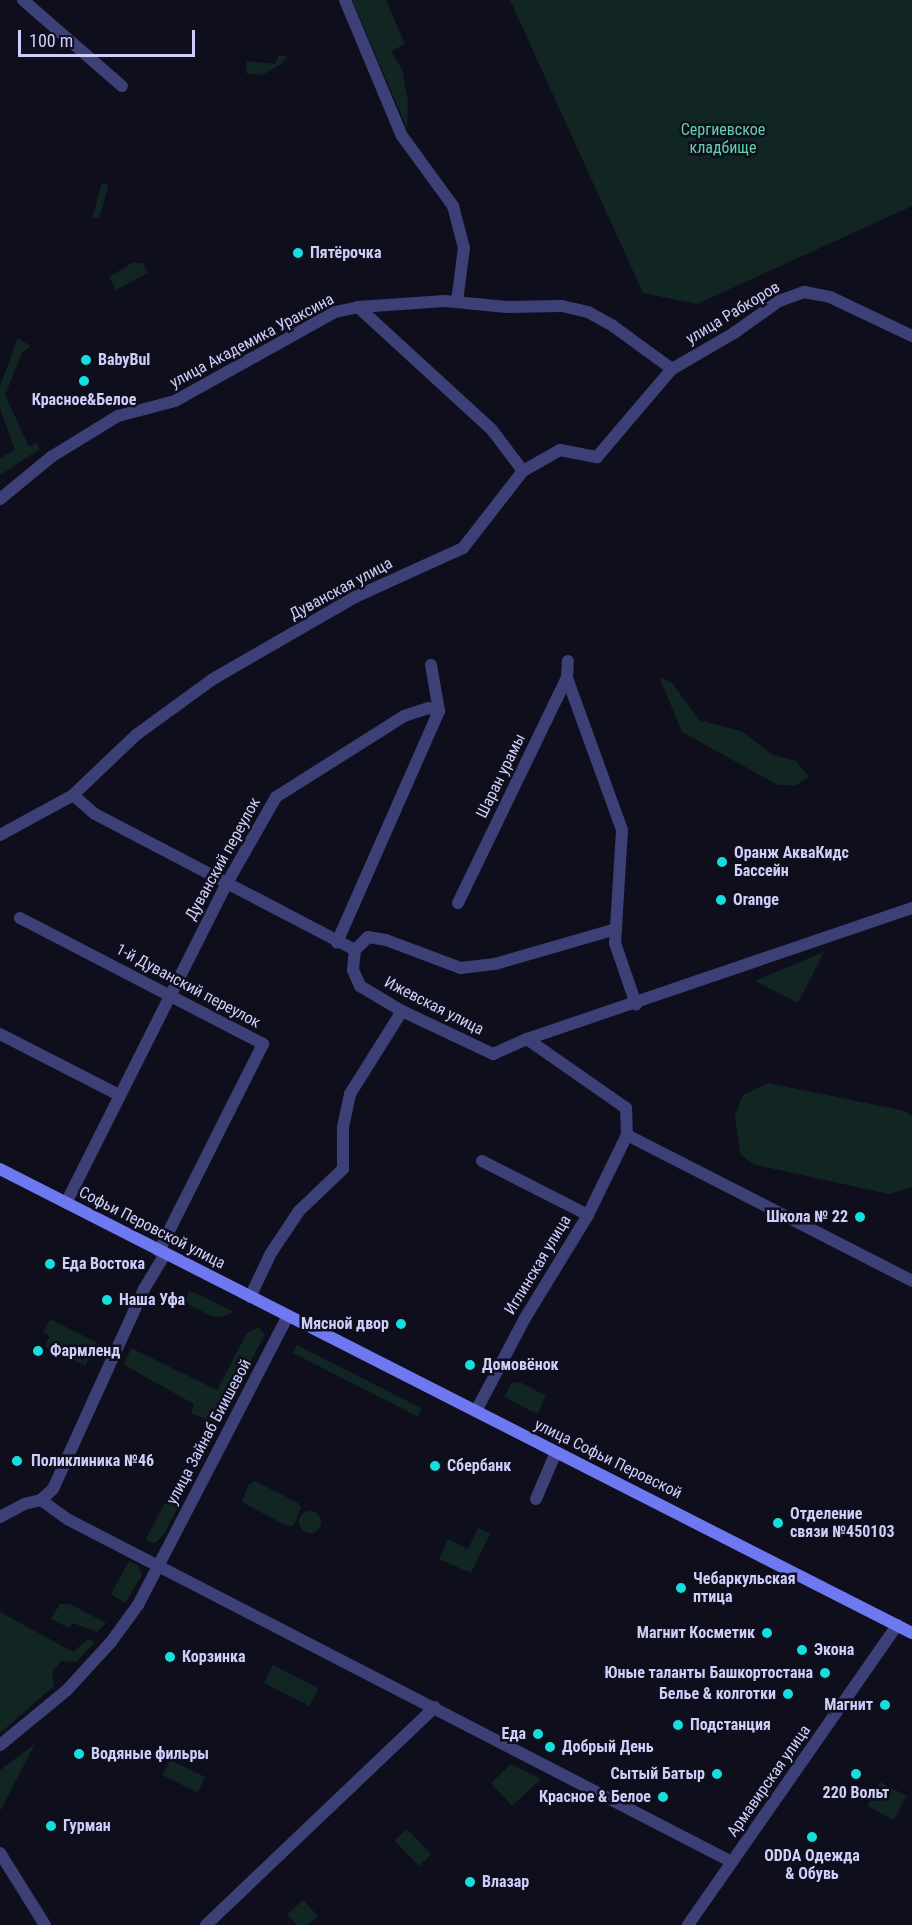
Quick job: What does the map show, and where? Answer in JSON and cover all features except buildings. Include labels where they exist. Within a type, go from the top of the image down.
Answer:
[{"type":"main road","name":"Софьи Перовской улица","points":[[0,1169],[288,1316]]},
{"type":"main road","name":"улица Софьи Перовской","points":[[288,1316],[912,1633]]},
{"type":"street","points":[[23,0],[122,86]]},
{"type":"street","points":[[345,0],[402,136],[453,206],[464,248],[457,301]]},
{"type":"street","name":"улица Рабкоров","points":[[672,369],[734,333],[780,301],[804,292],[830,297],[912,336]]},
{"type":"street","name":"улица Академика Ураксина","points":[[0,499],[51,457],[117,416],[175,401],[335,312],[358,307],[457,301],[507,307],[562,306],[588,312],[672,369]]},
{"type":"street","points":[[358,307],[492,430],[523,471]]},
{"type":"street","name":"Дуванская улица","points":[[0,835],[72,795],[136,735],[213,679],[355,597],[463,548],[523,471],[560,450],[597,457],[672,369]]},
{"type":"street","name":"Шаран урамы","points":[[458,903],[567,678],[568,661]]},
{"type":"street","points":[[337,942],[439,711],[431,665]]},
{"type":"street","points":[[567,678],[622,830],[615,944],[636,1004]]},
{"type":"street","name":"Дуванский переулок","points":[[66,1203],[170,994],[227,884],[276,797],[404,716],[429,708],[439,711]]},
{"type":"street","points":[[72,795],[95,813],[355,950],[368,937],[386,940],[461,968],[495,964],[616,928]]},
{"type":"street","name":"Ижевская улица","points":[[355,950],[353,970],[360,986],[402,1011],[493,1054],[527,1039],[636,1004],[912,908]]},
{"type":"street","name":"1-й Дуванский переулок","points":[[20,918],[263,1044],[162,1252]]},
{"type":"street","points":[[250,1296],[271,1253],[299,1211],[343,1170],[343,1127],[350,1094],[402,1011]]},
{"type":"street","points":[[0,1034],[119,1095]]},
{"type":"street","points":[[527,1039],[626,1108],[627,1135],[912,1281]]},
{"type":"street","name":"Иглинская улица","points":[[476,1411],[524,1320],[588,1215],[627,1135]]},
{"type":"street","points":[[482,1161],[588,1215]]},
{"type":"street","points":[[0,1517],[24,1504],[41,1500],[53,1489],[162,1252]]},
{"type":"street","name":"улица Зайнаб Биишевой","points":[[0,1745],[66,1690],[111,1642],[160,1564],[288,1316]]},
{"type":"street","points":[[536,1499],[556,1452]]},
{"type":"street","points":[[41,1500],[69,1520],[160,1564],[732,1862]]},
{"type":"street","name":"Армавирская улица","points":[[688,1925],[897,1625]]},
{"type":"street","points":[[206,1925],[435,1707]]},
{"type":"street","points":[[0,1853],[45,1925]]},
{"type":"green space","points":[[352,0],[386,0],[405,44],[391,51],[402,69],[408,101],[407,128]]},
{"type":"green space","name":"Сергиевское кладбище","points":[[510,0],[912,0],[912,206],[697,304],[643,293]]},
{"type":"green space","points":[[279,55],[288,57],[280,65],[262,75],[246,73],[247,61],[275,64]]},
{"type":"green space","points":[[102,183],[109,185],[99,219],[92,217]]},
{"type":"green space","points":[[132,263],[143,263],[148,273],[116,290],[109,277]]},
{"type":"green space","points":[[18,338],[30,346],[22,353],[5,395],[29,447],[37,443],[40,449],[0,475],[0,458],[15,450],[0,408],[0,386]]},
{"type":"green space","points":[[659,676],[673,684],[699,720],[741,731],[773,755],[796,761],[809,777],[796,785],[778,785],[682,732]]},
{"type":"green space","points":[[824,952],[798,1003],[755,981]]},
{"type":"green space","points":[[768,1083],[905,1111],[912,1116],[912,1187],[889,1194],[752,1164],[740,1153],[735,1115],[743,1095]]},
{"type":"green space","points":[[189,1291],[234,1312],[221,1317],[211,1316],[190,1305],[186,1300]]},
{"type":"green space","points":[[50,1319],[97,1343],[85,1366],[45,1346],[50,1336],[43,1332]]},
{"type":"green space","points":[[259,1327],[265,1335],[216,1423],[191,1413],[194,1404],[124,1365],[131,1348],[217,1390],[247,1333]]},
{"type":"green space","points":[[297,1345],[422,1409],[418,1417],[293,1353]]},
{"type":"green space","points":[[512,1382],[522,1383],[546,1396],[537,1414],[504,1397]]},
{"type":"green space","points":[[255,1481],[298,1503],[301,1508],[294,1525],[289,1527],[242,1502],[248,1485]]},
{"type":"green space","points":[[168,1497],[180,1503],[164,1534],[155,1543],[150,1542],[146,1539]]},
{"type":"green space","points":[[306,1511],[314,1511],[321,1518],[321,1526],[314,1533],[306,1533],[299,1526],[299,1518]]},
{"type":"green space","points":[[478,1528],[490,1534],[471,1573],[439,1559],[448,1539],[468,1549]]},
{"type":"green space","points":[[129,1561],[138,1565],[142,1575],[125,1603],[111,1594]]},
{"type":"green space","points":[[60,1604],[70,1604],[106,1623],[97,1632],[73,1623],[69,1628],[51,1619]]},
{"type":"green space","points":[[0,1612],[73,1652],[88,1639],[95,1642],[76,1662],[61,1661],[52,1672],[54,1686],[0,1733]]},
{"type":"green space","points":[[273,1665],[318,1688],[309,1706],[264,1683]]},
{"type":"green space","points":[[35,1744],[0,1811],[0,1770]]},
{"type":"green space","points":[[170,1760],[205,1777],[198,1792],[163,1775]]},
{"type":"green space","points":[[511,1764],[541,1779],[512,1806],[491,1783]]},
{"type":"green space","points":[[880,1782],[906,1796],[894,1820],[867,1806]]},
{"type":"green space","points":[[407,1829],[431,1854],[419,1866],[395,1841]]},
{"type":"green space","points":[[303,1900],[318,1916],[307,1925],[297,1925],[287,1914]]},
{"type":"place","name":"Пятёрочка","points":[[298,253]]},
{"type":"place","name":"BabyBul","points":[[86,360]]},
{"type":"place","name":"Красное&Белое","points":[[84,381]]},
{"type":"place","name":"Оранж АкваКидс Бассейн","points":[[722,862]]},
{"type":"place","name":"Orange","points":[[721,900]]},
{"type":"place","name":"Школа № 22","points":[[860,1217]]},
{"type":"place","name":"Еда Востока","points":[[50,1264]]},
{"type":"place","name":"Наша Уфа","points":[[107,1300]]},
{"type":"place","name":"Мясной двор","points":[[401,1324]]},
{"type":"place","name":"Фармленд","points":[[38,1351]]},
{"type":"place","name":"Домовёнок","points":[[470,1365]]},
{"type":"place","name":"Поликлиника №46","points":[[17,1461]]},
{"type":"place","name":"Сбербанк","points":[[435,1466]]},
{"type":"place","name":"Отделение связи №450103","points":[[778,1523]]},
{"type":"place","name":"Чебаркульская птица","points":[[681,1588]]},
{"type":"place","name":"Магнит Косметик","points":[[767,1633]]},
{"type":"place","name":"Экона","points":[[802,1650]]},
{"type":"place","name":"Корзинка","points":[[170,1657]]},
{"type":"place","name":"Юные таланты Башкортостана","points":[[825,1673]]},
{"type":"place","name":"Белье & колготки","points":[[788,1694]]},
{"type":"place","name":"Магнит","points":[[885,1705]]},
{"type":"place","name":"Подстанция","points":[[678,1725]]},
{"type":"place","name":"Еда","points":[[538,1734]]},
{"type":"place","name":"Добрый День","points":[[550,1747]]},
{"type":"place","name":"Водяные фильры","points":[[79,1754]]},
{"type":"place","name":"Сытый Батыр","points":[[717,1774]]},
{"type":"place","name":"220 Вольт","points":[[856,1774]]},
{"type":"place","name":"Красное & Белое","points":[[663,1797]]},
{"type":"place","name":"Гурман","points":[[51,1826]]},
{"type":"place","name":"ODDA Одежда & Обувь","points":[[812,1837]]},
{"type":"place","name":"Влазар","points":[[470,1882]]}]
